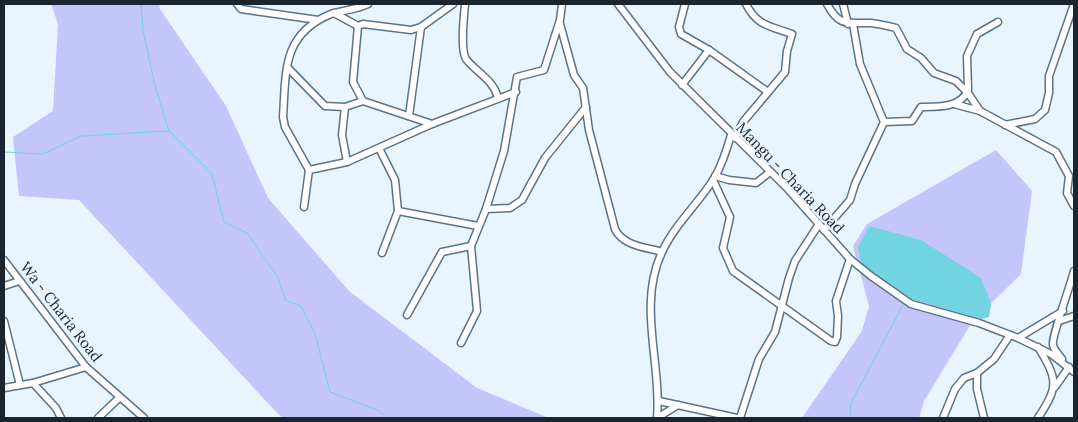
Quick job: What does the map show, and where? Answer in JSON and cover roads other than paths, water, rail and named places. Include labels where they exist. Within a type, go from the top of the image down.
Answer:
[{"type":"street","points":[[237,4],[241,9],[318,20]]},
{"type":"street","points":[[304,207],[309,170],[284,122],[290,51],[294,43],[309,26],[318,20],[334,13],[368,4]]},
{"type":"street","points":[[334,13],[358,26],[364,24],[412,30],[421,27],[452,4]]},
{"type":"street","points":[[465,4],[463,36],[465,57],[491,83],[498,98]]},
{"type":"street","points":[[461,343],[477,311],[471,246],[486,209],[504,151],[519,75],[536,74],[544,70],[560,20],[562,4]]},
{"type":"street","name":"Mangu - Charia Road","points":[[618,4],[662,63],[682,85],[770,172],[850,259],[911,304],[979,323],[1018,338],[1038,346],[1069,367]]},
{"type":"street","points":[[685,4],[679,31],[768,92]]},
{"type":"street","points":[[657,418],[659,401],[652,340],[651,305],[654,278],[662,252],[683,219],[714,178],[733,136],[787,69],[787,51],[792,34],[758,21],[752,16],[746,4]]},
{"type":"street","points":[[827,4],[837,18],[851,24],[873,23],[896,28],[908,49],[921,58],[934,73],[956,81],[968,92],[980,111]]},
{"type":"street","points":[[824,230],[850,200],[855,184],[884,122],[860,64],[851,24],[843,4]]},
{"type":"street","points":[[1005,125],[1016,121],[1035,119],[1045,110],[1049,93],[1049,76],[1074,4]]},
{"type":"street","points":[[560,20],[574,75],[583,88],[589,130],[615,229],[619,237],[625,242],[662,252]]},
{"type":"street","points":[[968,92],[967,56],[977,34],[998,22]]},
{"type":"street","points":[[358,26],[353,82],[363,101]]},
{"type":"street","points":[[409,116],[421,27]]},
{"type":"street","points":[[682,85],[709,50]]},
{"type":"street","points":[[288,68],[325,106],[345,107],[363,101],[432,124]]},
{"type":"street","points":[[309,170],[347,162],[432,124],[516,92]]},
{"type":"street","points":[[884,122],[912,121],[922,107],[943,107],[954,104],[968,92]]},
{"type":"street","points":[[954,104],[980,111],[1056,152],[1069,176],[1066,192],[1074,206]]},
{"type":"street","points":[[486,209],[510,208],[522,200],[545,158],[586,106]]},
{"type":"street","points":[[345,107],[342,136],[347,162]]},
{"type":"street","points":[[379,148],[395,180],[398,211],[382,253]]},
{"type":"street","points":[[714,178],[756,183],[770,172]]},
{"type":"street","points":[[714,178],[730,217],[723,248],[734,272],[834,342],[837,338],[837,297],[850,259]]},
{"type":"street","points":[[398,211],[478,226]]},
{"type":"street","points":[[659,401],[738,418],[759,359],[775,332],[795,261],[819,224]]},
{"type":"street","points":[[407,315],[442,252],[471,246]]},
{"type":"street","name":"Wa - Charia Road","points":[[4,260],[86,367],[144,418]]},
{"type":"street","points":[[1038,418],[1054,387],[1069,367],[1052,344],[1066,302],[1073,288],[1074,271]]},
{"type":"street","points":[[4,286],[19,281]]},
{"type":"street","points":[[1066,302],[1074,299]]},
{"type":"street","points":[[1018,338],[1063,311]]},
{"type":"street","points":[[1059,321],[1074,316]]},
{"type":"street","points":[[4,321],[20,385]]},
{"type":"street","points":[[943,418],[955,389],[964,378],[977,373],[994,359],[1010,335]]},
{"type":"street","points":[[1038,346],[1053,375],[1054,387]]},
{"type":"street","points":[[4,388],[33,383],[86,367]]},
{"type":"street","points":[[977,373],[977,389],[984,418]]},
{"type":"street","points":[[33,383],[56,408],[61,418]]},
{"type":"street","points":[[98,418],[120,397]]},
{"type":"street","points":[[657,418],[678,405]]},
{"type":"waterway","points":[[141,4],[143,30],[155,86],[169,131],[212,174],[224,222],[247,233],[277,276],[286,301],[301,306],[315,334],[330,392],[380,411],[387,418]]},
{"type":"waterway","points":[[4,152],[43,154],[81,136],[169,131]]},
{"type":"waterway","points":[[850,418],[851,403],[903,305]]}]
